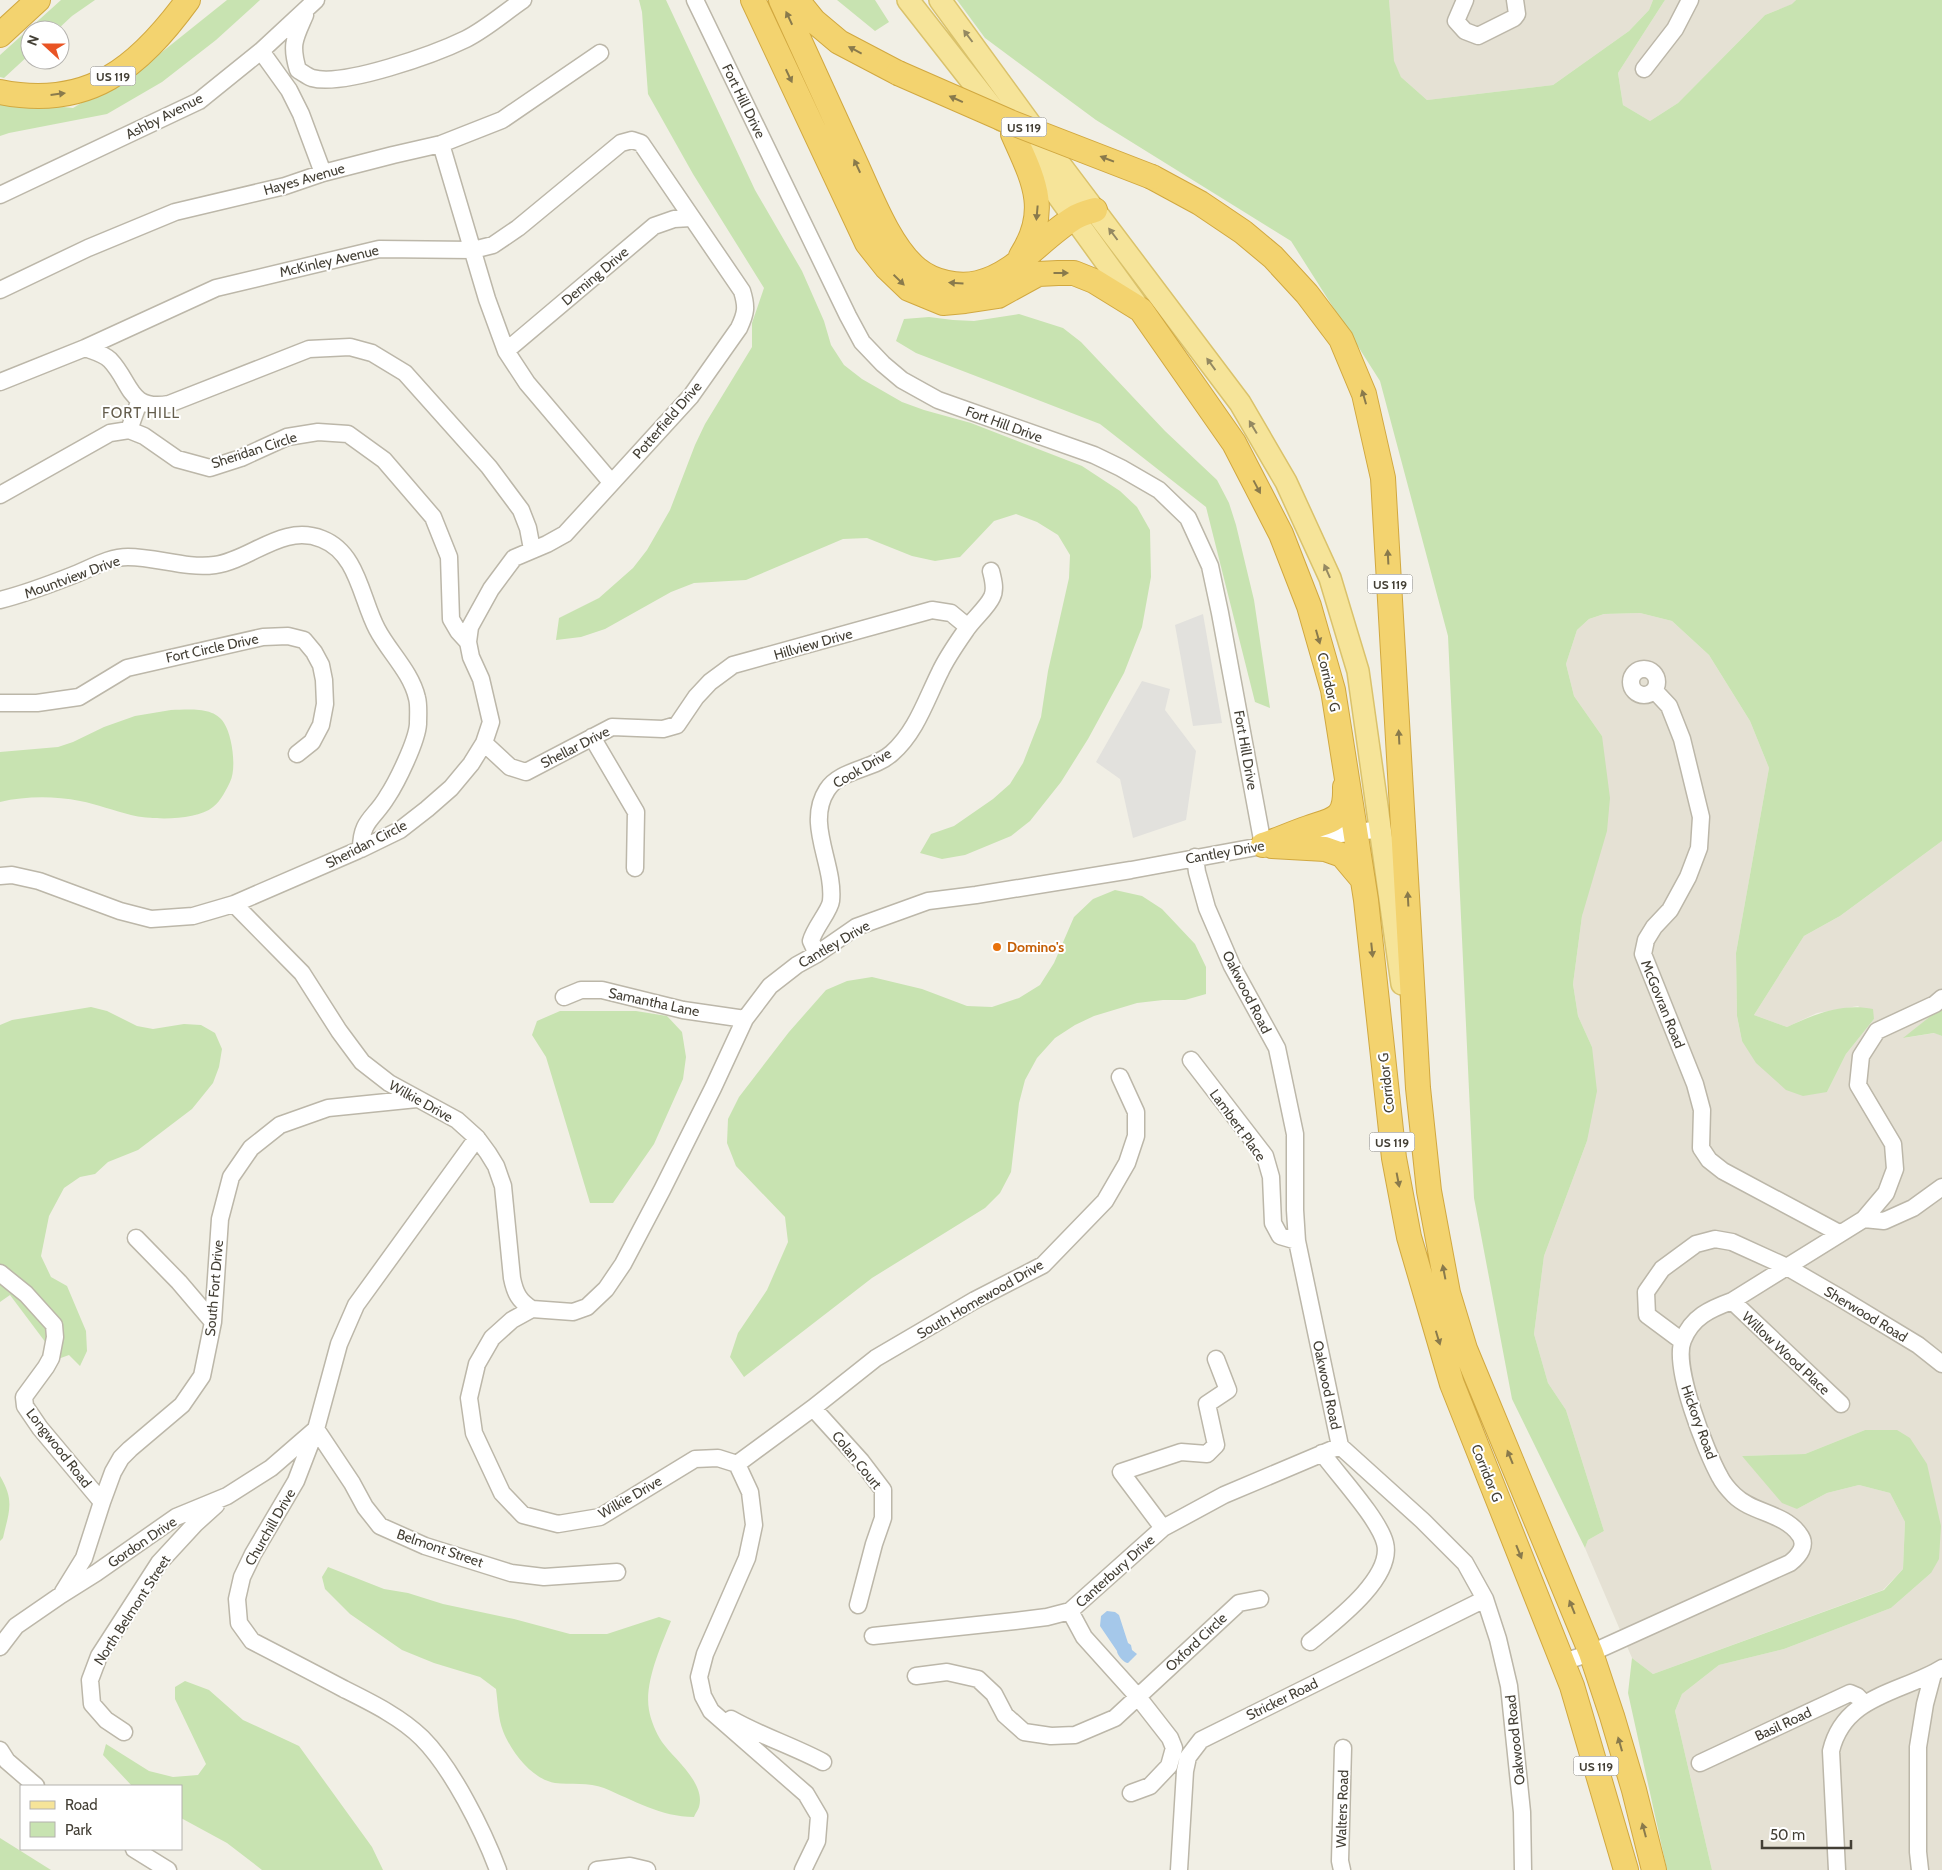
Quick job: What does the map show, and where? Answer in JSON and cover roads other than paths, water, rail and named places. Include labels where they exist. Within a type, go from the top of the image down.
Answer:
[{"type":"highway","points":[[0,35],[38,0]]},
{"type":"highway","name":"US 119","points":[[5,93],[40,96],[63,94],[103,82],[123,70],[142,55],[165,31],[188,0]]},
{"type":"highway","name":"US 119","points":[[753,0],[867,243],[886,267],[909,289],[943,303],[965,301],[998,296],[1038,274],[1074,273],[1108,288],[1141,310]]},
{"type":"highway","points":[[781,0],[880,215],[899,250],[917,269],[934,281],[954,284],[975,284],[992,280],[1084,218]]},
{"type":"highway","name":"US 119","points":[[797,0],[814,21],[840,42],[898,73],[1010,122],[1152,177],[1200,203],[1243,232],[1273,257],[1307,294],[1341,340],[1364,394],[1383,478],[1418,1088]]},
{"type":"highway","points":[[1013,134],[1034,182],[1038,208],[1034,233],[1016,264]]},
{"type":"highway","points":[[965,301],[996,290],[1015,278],[1084,218]]},
{"type":"highway","name":"Corridor G","points":[[1141,310],[1234,444],[1281,534],[1309,606],[1333,690],[1356,832],[1394,1158],[1409,1238],[1452,1384],[1572,1686],[1626,1870]]},
{"type":"highway","points":[[1263,846],[1308,828],[1330,822],[1338,816],[1343,808],[1345,796],[1344,763]]},
{"type":"highway","points":[[1263,846],[1325,849],[1342,855],[1363,880]]},
{"type":"highway","name":"Corridor G","points":[[1418,1088],[1429,1191],[1448,1293],[1465,1349],[1591,1652],[1628,1772],[1654,1870]]},
{"type":"highway","points":[[1563,1662],[1571,1664],[1577,1670],[1611,1772],[1637,1870]]},
{"type":"main road","points":[[908,0],[1013,134],[1240,403],[1286,482],[1330,578],[1358,671],[1418,1088]]},
{"type":"main road","points":[[940,0],[1046,147],[1084,218],[1141,310]]},
{"type":"street","points":[[289,90],[298,70],[311,78],[335,79],[360,76],[399,64],[468,38],[522,0]]},
{"type":"street","name":"Fort Hill Drive","points":[[695,0],[862,342],[902,380],[938,400],[1094,455],[1160,490],[1188,518],[1210,566],[1263,846]]},
{"type":"street","points":[[1465,0],[1456,21],[1465,31],[1478,36],[1514,18],[1517,14],[1515,0]]},
{"type":"street","points":[[1644,69],[1675,29],[1690,0]]},
{"type":"street","name":"Ashby Avenue","points":[[298,70],[293,54],[295,37],[312,4]]},
{"type":"street","name":"Ashby Avenue","points":[[0,194],[199,101],[261,51],[312,4]]},
{"type":"street","points":[[261,51],[289,90],[301,114],[323,173]]},
{"type":"street","name":"Hayes Avenue","points":[[0,290],[88,248],[175,212],[285,186],[323,173],[441,144],[502,120],[600,53]]},
{"type":"street","name":"McKinley Avenue","points":[[0,382],[86,348],[216,288],[379,249],[473,250],[493,245],[518,228],[621,143],[632,140],[641,143]]},
{"type":"street","name":"Potterfield Drive","points":[[468,642],[470,627],[491,588],[514,558],[565,534],[691,396],[739,328],[745,316],[746,304],[742,291],[641,143]]},
{"type":"street","points":[[441,144],[487,299],[506,351],[527,383],[611,482]]},
{"type":"street","name":"Deming Drive","points":[[506,351],[654,226],[674,219],[691,218]]},
{"type":"street","points":[[86,348],[109,358],[139,402],[154,406],[169,404],[309,349],[350,347],[372,353],[405,373],[489,466],[521,510],[528,528],[532,549]]},
{"type":"street","points":[[0,495],[110,433],[129,430],[139,402]]},
{"type":"street","name":"Sheridan Circle","points":[[0,876],[12,875],[39,881],[120,911],[151,919],[193,916],[234,904],[400,830],[427,810],[451,788],[471,764],[484,742],[491,722],[481,679],[470,657],[468,642],[458,631],[451,619],[449,558],[433,517],[384,460],[348,434],[318,432],[287,437],[241,458],[210,468],[177,458],[144,436],[129,430]]},
{"type":"street","name":"Mountview Drive","points":[[0,600],[39,588],[105,561],[128,557],[191,565],[215,565],[233,560],[291,536],[307,535],[322,538],[335,546],[345,555],[355,574],[377,630],[404,669],[417,698],[418,726],[406,759],[387,798],[365,824],[361,836],[361,849]]},
{"type":"street","name":"Cook Drive","points":[[818,954],[811,941],[813,933],[832,903],[830,880],[819,823],[820,804],[828,788],[844,775],[872,766],[892,754],[910,734],[941,669],[968,627],[992,597],[994,585],[991,571]]},
{"type":"street","name":"Hillview Drive","points":[[677,724],[696,697],[710,682],[733,665],[932,610],[951,613],[968,627]]},
{"type":"street","name":"Fort Circle Drive","points":[[0,703],[37,703],[79,697],[127,668],[263,637],[288,636],[304,640],[314,652],[321,665],[324,680],[325,704],[321,725],[312,742],[296,754]]},
{"type":"street","name":"McGovran Road","points":[[1654,690],[1669,706],[1682,739],[1701,818],[1699,848],[1688,877],[1670,910],[1654,927],[1646,940],[1643,954],[1695,1084],[1702,1110],[1701,1148],[1709,1160],[1723,1171],[1839,1233]]},
{"type":"street","name":"Shellar Drive","points":[[484,742],[510,767],[526,772],[612,727],[663,728],[677,724]]},
{"type":"street","points":[[592,737],[636,812],[635,868]]},
{"type":"street","name":"Cantley Drive","points":[[532,1309],[573,1312],[587,1307],[606,1289],[623,1264],[662,1190],[745,1019],[770,986],[797,965],[818,954],[856,927],[928,901],[976,895],[1305,838],[1382,829]]},
{"type":"street","name":"Oakwood Road","points":[[1195,857],[1207,908],[1221,941],[1232,966],[1277,1048],[1295,1134],[1297,1241],[1340,1446],[1423,1520],[1465,1563],[1485,1598],[1498,1639],[1509,1686],[1522,1812],[1523,1870]]},
{"type":"street","name":"Wilkie Drive","points":[[234,904],[302,973],[339,1031],[362,1062],[389,1083],[457,1120],[477,1138],[496,1166],[502,1186],[515,1292],[522,1302],[532,1309],[512,1320],[492,1338],[477,1364],[469,1398],[474,1433],[502,1493],[523,1515],[558,1524],[600,1517],[695,1459],[718,1458],[737,1464]]},
{"type":"street","name":"Samantha Lane","points":[[564,997],[581,990],[602,990],[683,1010],[745,1019]]},
{"type":"street","name":"Hickory Road","points":[[1563,1662],[1591,1652],[1790,1563],[1799,1556],[1803,1546],[1801,1536],[1794,1528],[1736,1497],[1720,1478],[1684,1388],[1680,1358],[1682,1341],[1693,1321],[1710,1309],[1732,1301],[1864,1219],[1886,1193],[1895,1169],[1893,1144],[1858,1085],[1861,1056],[1877,1032],[1935,1004],[1942,998]]},
{"type":"street","name":"Lambert Place","points":[[1191,1060],[1265,1156],[1271,1177],[1273,1223],[1280,1236],[1297,1241]]},
{"type":"street","name":"South Homewood Drive","points":[[737,1464],[813,1408],[876,1358],[976,1300],[1043,1265],[1105,1201],[1127,1163],[1136,1136],[1136,1112],[1120,1077]]},
{"type":"street","name":"South Fort Drive","points":[[61,1595],[84,1558],[113,1472],[121,1458],[182,1405],[202,1376],[213,1322],[220,1219],[231,1177],[251,1148],[280,1124],[328,1108],[417,1099]]},
{"type":"street","name":"Churchill Drive","points":[[477,1138],[356,1306],[339,1344],[316,1429],[296,1481],[252,1554],[242,1577],[237,1599],[239,1623],[252,1642],[384,1709],[422,1737],[444,1766],[466,1802],[489,1846],[498,1870]]},
{"type":"street","points":[[1864,1219],[1884,1221],[1913,1208],[1942,1187]]},
{"type":"street","points":[[136,1238],[179,1282],[213,1322]]},
{"type":"street","name":"Sherwood Road","points":[[1682,1341],[1647,1315],[1646,1292],[1662,1268],[1696,1244],[1715,1239],[1732,1242],[1787,1267],[1918,1345],[1942,1364]]},
{"type":"street","name":"Longwood Road","points":[[0,1273],[26,1294],[54,1325],[55,1337],[51,1358],[24,1396],[25,1406],[40,1428],[102,1502]]},
{"type":"street","name":"Willow Wood Place","points":[[1732,1301],[1841,1404]]},
{"type":"street","points":[[1163,1528],[1121,1472],[1181,1452],[1207,1454],[1216,1446],[1207,1404],[1228,1390],[1216,1359]]},
{"type":"street","name":"Colan Court","points":[[813,1408],[861,1461],[883,1490],[883,1518],[858,1605]]},
{"type":"street","name":"Gordon Drive","points":[[2,1640],[16,1626],[176,1517],[227,1496],[271,1468],[316,1429]]},
{"type":"street","name":"Belmont Street","points":[[316,1429],[333,1451],[365,1507],[380,1526],[425,1546],[511,1573],[544,1577],[617,1572]]},
{"type":"street","name":"Canterbury Drive","points":[[873,1636],[1031,1619],[1070,1611],[1163,1528],[1224,1495],[1340,1446]]},
{"type":"street","points":[[1310,1642],[1345,1612],[1374,1582],[1383,1565],[1386,1544],[1377,1523],[1322,1453]]},
{"type":"street","points":[[737,1464],[750,1492],[754,1525],[747,1558],[705,1654],[699,1677],[703,1696],[710,1708],[806,1794],[819,1816],[817,1841],[803,1870]]},
{"type":"street","name":"North Belmont Street","points":[[124,1732],[106,1720],[92,1704],[90,1680],[99,1656],[159,1563],[195,1524],[227,1496]]},
{"type":"street","name":"Stricker Road","points":[[1179,1870],[1185,1772],[1188,1757],[1201,1740],[1485,1598]]},
{"type":"street","name":"Oxford Circle","points":[[916,1676],[947,1672],[978,1679],[994,1694],[1006,1715],[1024,1732],[1050,1736],[1075,1734],[1115,1718],[1239,1603],[1260,1600]]},
{"type":"street","points":[[1070,1611],[1084,1637],[1138,1697],[1170,1738],[1174,1748],[1169,1766],[1150,1786],[1131,1793]]},
{"type":"street","points":[[1838,1870],[1831,1751],[1834,1736],[1851,1714],[1864,1703],[1937,1671]]},
{"type":"street","points":[[1920,1870],[1918,1852],[1918,1747],[1925,1704],[1937,1671]]},
{"type":"street","name":"Basil Road","points":[[1700,1763],[1850,1693],[1857,1696],[1864,1703]]},
{"type":"street","points":[[710,1708],[752,1731],[793,1746],[823,1762]]},
{"type":"street","name":"Walters Road","points":[[1342,1870],[1340,1861],[1343,1748]]},
{"type":"street","points":[[0,1750],[7,1761],[35,1785]]},
{"type":"street","points":[[136,1850],[168,1870]]},
{"type":"street","points":[[598,1870],[630,1866],[647,1870]]},
{"type":"water","points":[[1107,1611],[1115,1612],[1119,1615],[1128,1643],[1137,1654],[1128,1663],[1119,1657],[1100,1626],[1101,1616]]},
{"type":"place","name":"Domino's","points":[[997,947]]},
{"type":"district","name":"FORT HILL","points":[[141,413]]}]
